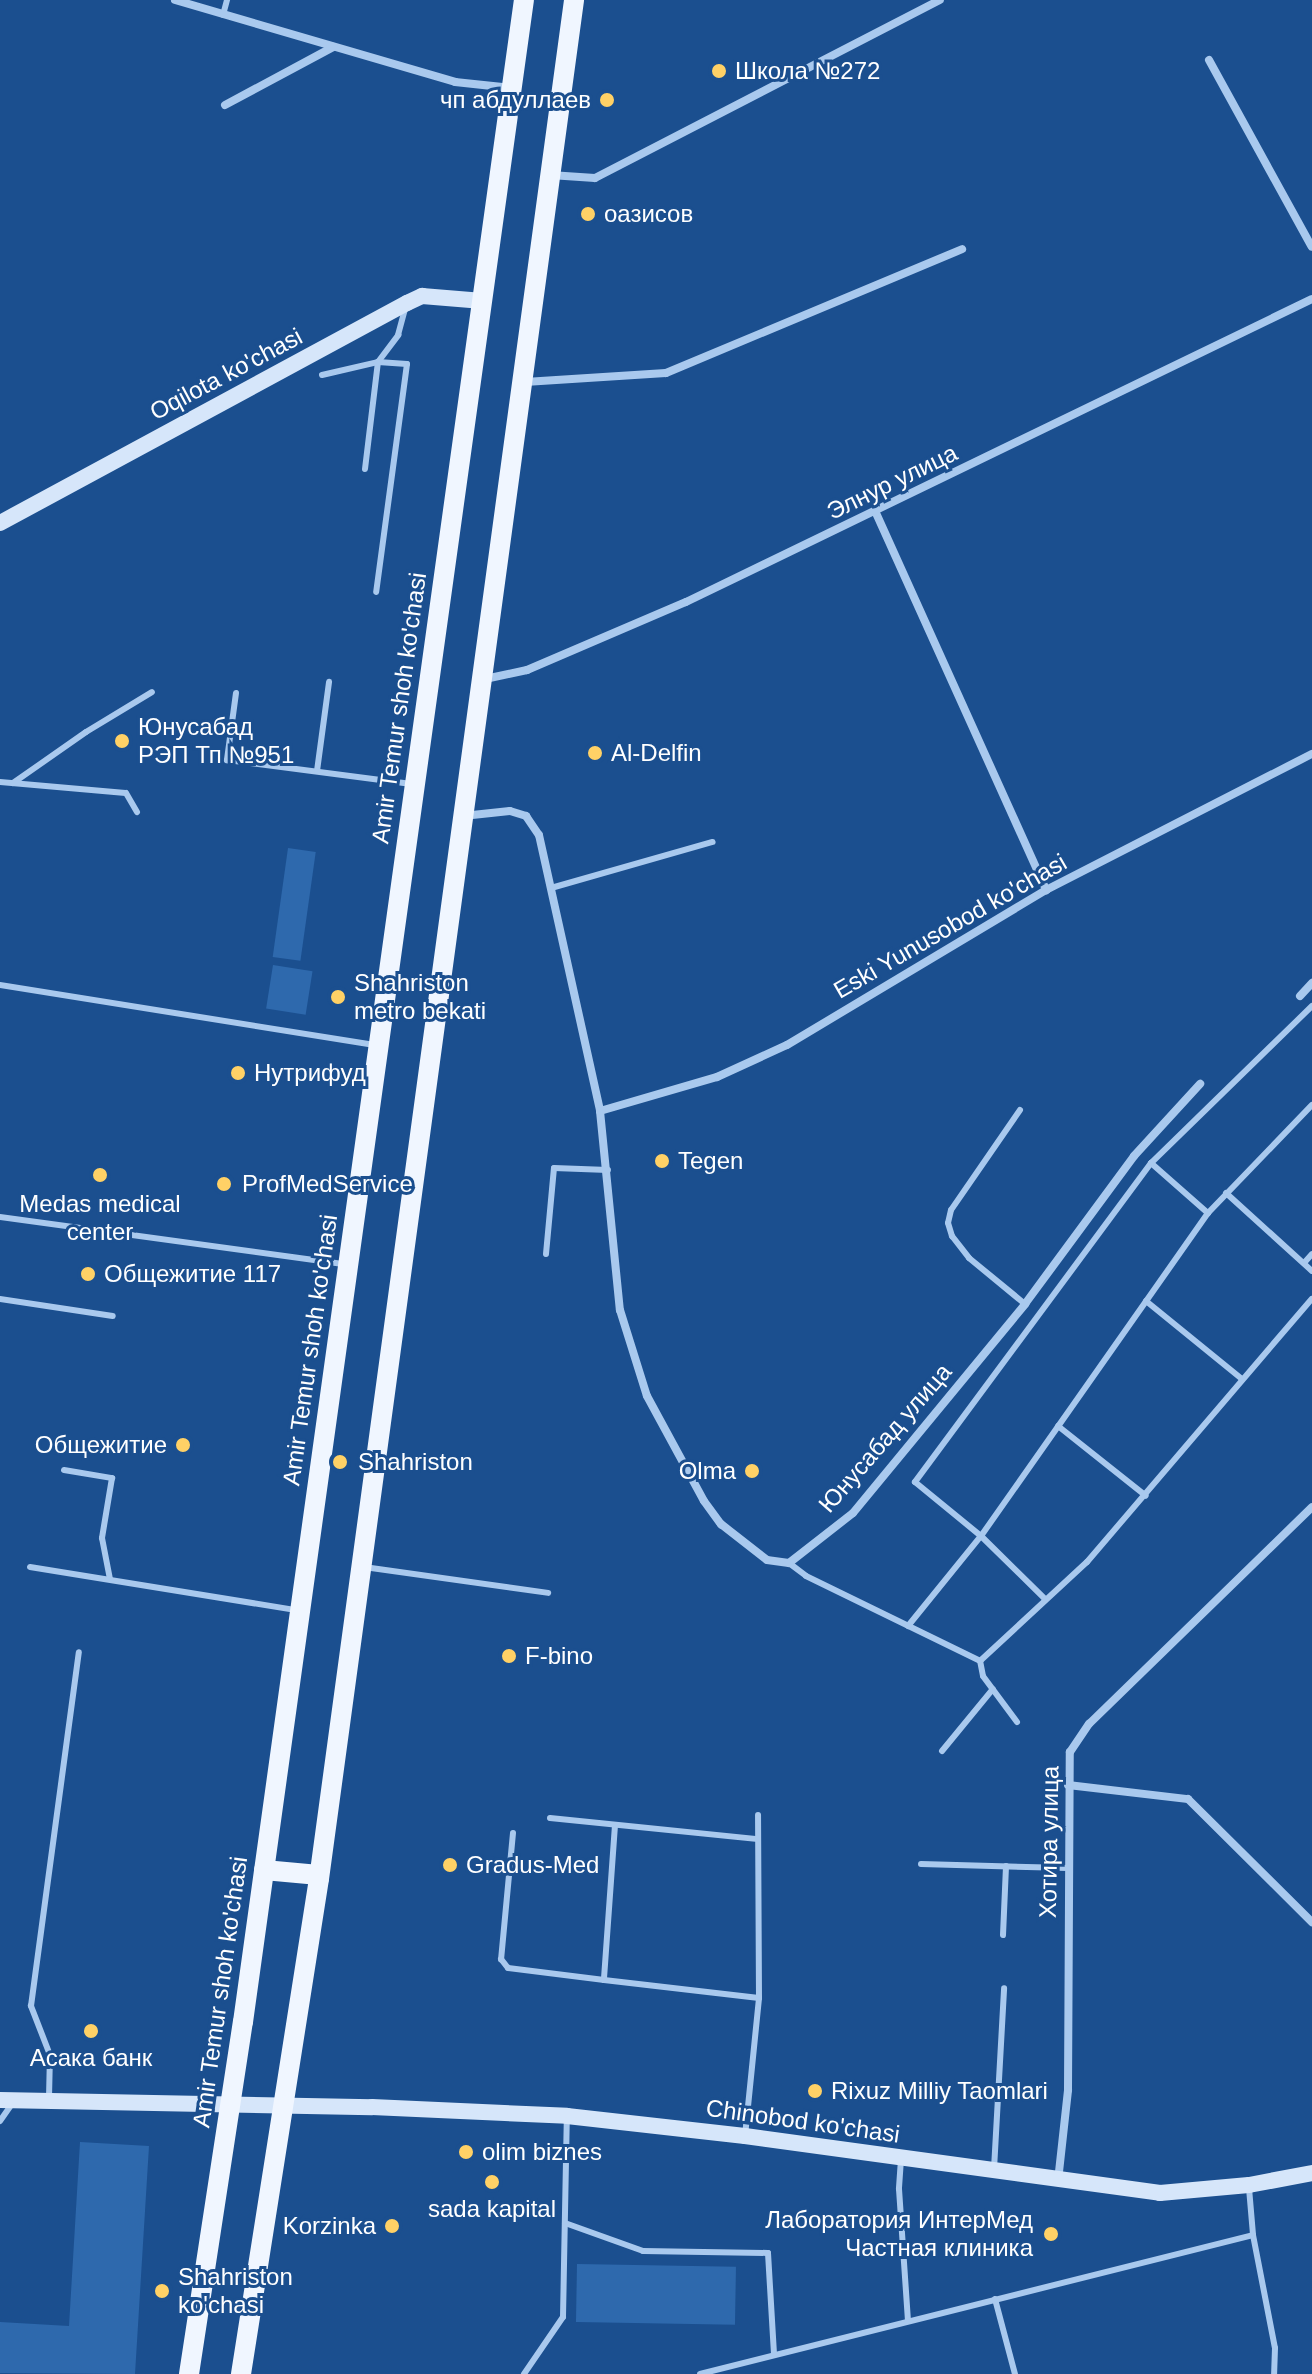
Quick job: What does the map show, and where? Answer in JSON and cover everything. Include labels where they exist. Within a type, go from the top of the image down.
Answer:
[{"type":"main road","name":"Amir Temur shoh ko'chasi","points":[[189,2374],[264,1870],[524,0]]},
{"type":"main road","points":[[241,2374],[319,1875],[574,0]]},
{"type":"main road","name":"Oqilota ko'chasi","points":[[0,523],[422,296],[483,301]]},
{"type":"main road","points":[[264,1870],[319,1875]]},
{"type":"main road","points":[[8,2100],[230,2105]]},
{"type":"main road","name":"Chinobod ko'chasi","points":[[230,2105],[372,2107],[567,2116],[745,2136],[1160,2193],[1249,2185],[1312,2173]]},
{"type":"street","points":[[175,0],[455,82],[512,88]]},
{"type":"street","points":[[549,175],[595,178],[940,0]]},
{"type":"street","points":[[225,105],[334,46]]},
{"type":"street","points":[[1209,60],[1312,247]]},
{"type":"street","points":[[521,382],[666,373],[962,249]]},
{"type":"street","name":"Элнур улица","points":[[481,679],[527,670],[686,602],[876,513],[1312,299]]},
{"type":"street","points":[[876,513],[1046,890]]},
{"type":"street","name":"Eski Yunusobod ko'chasi","points":[[600,1111],[717,1077],[787,1045],[1046,890],[1312,754]]},
{"type":"street","points":[[462,816],[510,811],[526,816],[539,835],[600,1111],[620,1310],[647,1396],[704,1501],[721,1524],[767,1560],[789,1563]]},
{"type":"street","points":[[1300,996],[1312,983]]},
{"type":"street","name":"Юнусабад улица","points":[[789,1563],[853,1513],[1025,1304],[1134,1156],[1200,1084]]},
{"type":"street","name":"Хотира улица","points":[[1058,2181],[1068,2090],[1070,1752],[1089,1724],[1312,1507]]},
{"type":"street","points":[[1068,1785],[1188,1799],[1312,1922]]},
{"type":"lane","points":[[223,15],[227,0]]},
{"type":"lane","points":[[365,469],[378,362],[398,335],[407,303]]},
{"type":"lane","points":[[322,375],[378,362],[407,364],[376,592]]},
{"type":"lane","points":[[317,771],[329,682]]},
{"type":"lane","points":[[13,783],[86,732],[152,692]]},
{"type":"lane","points":[[236,693],[227,760],[415,784]]},
{"type":"lane","points":[[0,782],[126,793],[137,812]]},
{"type":"lane","points":[[551,888],[713,842]]},
{"type":"lane","points":[[0,985],[379,1045]]},
{"type":"lane","points":[[1045,1599],[981,1536],[915,1482],[1151,1163],[1312,1006]]},
{"type":"lane","points":[[908,1626],[981,1536],[1208,1213],[1312,1105]]},
{"type":"lane","points":[[1020,1110],[951,1210],[948,1223],[952,1236],[969,1258],[1025,1304]]},
{"type":"lane","points":[[1151,1163],[1208,1213]]},
{"type":"lane","points":[[546,1254],[554,1168],[608,1170]]},
{"type":"lane","points":[[1226,1193],[1312,1271]]},
{"type":"lane","points":[[0,1217],[348,1264]]},
{"type":"lane","points":[[1304,1263],[1312,1254]]},
{"type":"lane","points":[[0,1299],[113,1316]]},
{"type":"lane","points":[[980,1661],[1087,1562],[1312,1299]]},
{"type":"lane","points":[[1146,1301],[1242,1379]]},
{"type":"lane","points":[[1058,1426],[1146,1496]]},
{"type":"lane","points":[[64,1470],[112,1478],[102,1538],[110,1579]]},
{"type":"lane","points":[[789,1563],[806,1576],[980,1661]]},
{"type":"lane","points":[[360,1566],[548,1593]]},
{"type":"lane","points":[[30,1567],[300,1611]]},
{"type":"lane","points":[[48,2101],[50,2055],[31,2006],[79,1652]]},
{"type":"lane","points":[[980,1661],[983,1676],[1017,1722]]},
{"type":"lane","points":[[942,1751],[993,1689]]},
{"type":"lane","points":[[745,2136],[759,1998],[758,1815]]},
{"type":"lane","points":[[550,1818],[758,1839]]},
{"type":"lane","points":[[604,1980],[615,1825]]},
{"type":"lane","points":[[513,1833],[501,1959],[508,1968],[759,1998]]},
{"type":"lane","points":[[921,1864],[1068,1868]]},
{"type":"lane","points":[[1003,1935],[1006,1866]]},
{"type":"lane","points":[[994,2172],[1004,1988]]},
{"type":"lane","points":[[0,2121],[8,2100]]},
{"type":"lane","points":[[524,2374],[563,2317],[567,2116]]},
{"type":"lane","points":[[901,2159],[899,2189],[908,2321]]},
{"type":"lane","points":[[1249,2185],[1253,2235],[1275,2348],[1274,2374]]},
{"type":"lane","points":[[565,2223],[643,2251],[768,2253],[774,2355]]},
{"type":"lane","points":[[700,2374],[1253,2235]]},
{"type":"lane","points":[[995,2299],[1015,2374]]},
{"type":"shaded area","points":[[288,848],[316,852],[300,961],[273,957]]},
{"type":"shaded area","points":[[273,965],[313,971],[306,1015],[266,1008]]},
{"type":"shaded area","points":[[80,2142],[149,2146],[135,2374],[0,2373],[0,2322],[69,2326]]},
{"type":"shaded area","points":[[577,2264],[736,2267],[735,2325],[576,2322]]},
{"type":"place","name":"Школа №272","points":[[719,71]]},
{"type":"place","name":"чп абдуллаев","points":[[607,100]]},
{"type":"place","name":"оазисов","points":[[588,214]]},
{"type":"place","name":"Юнусабад РЭП Тп №951","points":[[122,741]]},
{"type":"place","name":"Al-Delfin","points":[[595,753]]},
{"type":"place","name":"Shahriston metro bekati","points":[[338,997]]},
{"type":"place","name":"Нутрифуд","points":[[238,1073]]},
{"type":"place","name":"Tegen","points":[[662,1161]]},
{"type":"place","name":"Medas medical center","points":[[100,1175]]},
{"type":"place","name":"ProfMedService","points":[[224,1184]]},
{"type":"place","name":"Общежитие 117","points":[[88,1274]]},
{"type":"place","name":"Общежитие","points":[[183,1445]]},
{"type":"place","name":"Shahriston","points":[[340,1462]]},
{"type":"place","name":"Olma","points":[[752,1471]]},
{"type":"place","name":"F-bino","points":[[509,1656]]},
{"type":"place","name":"Gradus-Med","points":[[450,1865]]},
{"type":"place","name":"Асака банк","points":[[91,2031]]},
{"type":"place","name":"Rixuz Milliy Taomlari","points":[[815,2091]]},
{"type":"place","name":"olim biznes","points":[[466,2152]]},
{"type":"place","name":"sada kapital","points":[[492,2182]]},
{"type":"place","name":"Korzinka","points":[[392,2226]]},
{"type":"place","name":"Лаборатория ИнтерМед Частная клиника","points":[[1051,2234]]},
{"type":"place","name":"Shahriston ko'chasi","points":[[162,2291]]}]
